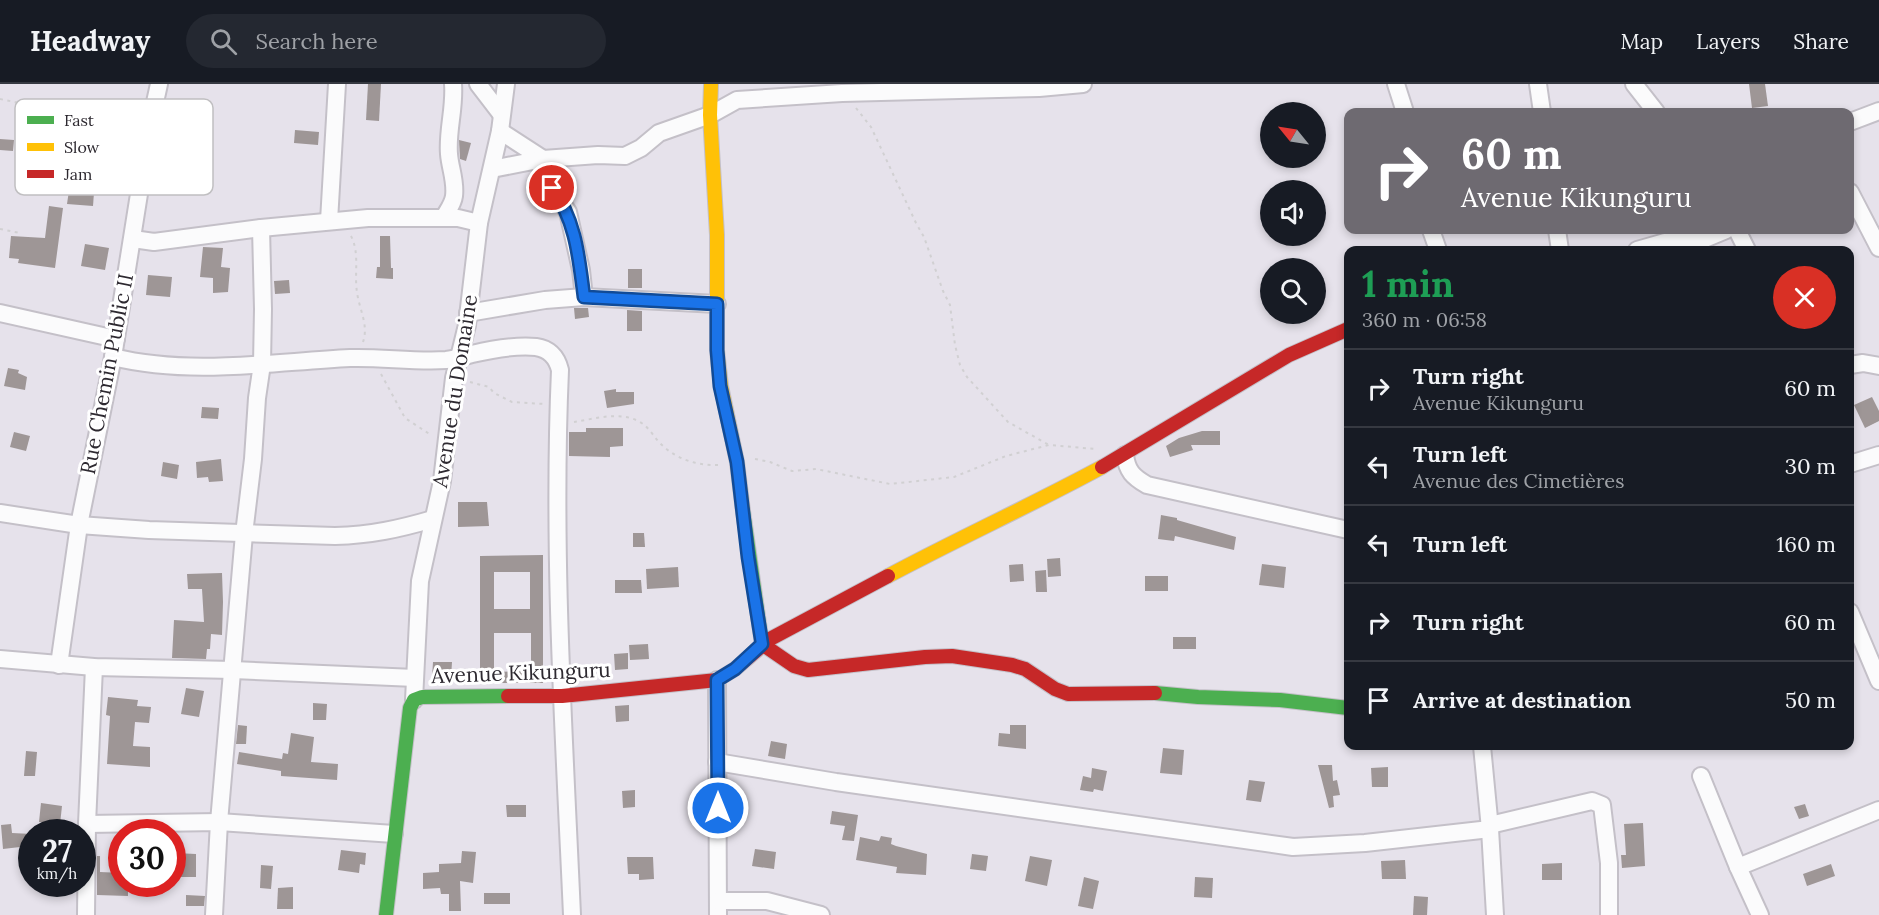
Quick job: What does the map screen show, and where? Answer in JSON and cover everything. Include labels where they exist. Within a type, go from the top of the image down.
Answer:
[{"type":"street","name":"Rue Chemin Public II","points":[[156,99],[159,84]]},
{"type":"street","points":[[330,221],[338,84]]},
{"type":"street","points":[[444,217],[454,196],[454,176],[449,154],[453,84]]},
{"type":"street","points":[[478,84],[500,123],[543,159]]},
{"type":"street","name":"Avenue du Domaine","points":[[414,700],[420,582],[442,481],[454,378],[468,313],[479,223],[492,169],[506,84]]},
{"type":"street","points":[[492,169],[543,159],[598,155],[625,156],[659,134],[710,115],[737,100],[842,93],[1083,84]]},
{"type":"street","points":[[1396,84],[1404,108]]},
{"type":"street","points":[[1538,84],[1541,108]]},
{"type":"street","points":[[1634,84],[1653,108]]},
{"type":"street","points":[[737,100],[711,85],[710,115],[717,235],[717,350],[720,386],[737,462],[748,557],[762,644],[794,666],[808,670],[952,656],[1025,669],[1055,689],[1068,694],[1154,693],[1280,700],[1344,708]]},
{"type":"street","points":[[1854,120],[1879,111]]},
{"type":"street","points":[[543,159],[542,172],[562,201],[570,220],[584,297]]},
{"type":"street","name":"Rue Chemin Public II","points":[[59,665],[79,525],[113,357],[140,195]]},
{"type":"street","points":[[1854,211],[1879,248]]},
{"type":"street","points":[[133,239],[154,242],[261,228],[377,218],[444,217],[479,223]]},
{"type":"street","points":[[214,915],[219,822],[244,534],[262,364],[261,228]]},
{"type":"street","points":[[1651,246],[1665,242],[1703,240],[1717,234]]},
{"type":"street","points":[[468,313],[545,300],[584,297],[717,304]]},
{"type":"street","points":[[0,313],[116,339]]},
{"type":"street","name":"Avenue Kikunguru","points":[[386,915],[410,708],[414,700],[422,697],[562,696],[717,680],[735,669],[762,644],[967,534],[1024,509],[1125,455],[1289,355],[1344,331]]},
{"type":"street","points":[[113,357],[151,365],[212,367],[352,358],[448,360],[515,346],[539,348],[549,352],[557,359],[560,370],[562,696],[572,915]]},
{"type":"street","points":[[1854,364],[1863,363],[1879,366]]},
{"type":"street","points":[[1854,463],[1879,454]]},
{"type":"street","points":[[1125,455],[1126,468],[1135,478],[1147,484],[1344,530]]},
{"type":"street","points":[[0,513],[79,525],[149,531],[361,536],[391,531],[433,519]]},
{"type":"street","points":[[1854,622],[1879,681]]},
{"type":"street","points":[[0,659],[94,667],[416,678]]},
{"type":"street","points":[[87,819],[94,667]]},
{"type":"street","points":[[717,680],[718,908],[767,901],[821,915]]},
{"type":"street","points":[[1482,750],[1495,915]]},
{"type":"street","points":[[717,762],[836,782],[1293,847],[1375,842],[1490,827],[1592,801],[1598,802],[1602,806],[1606,843],[1610,915]]},
{"type":"street","points":[[1701,776],[1760,915]]},
{"type":"street","points":[[1738,867],[1879,810]]},
{"type":"street","points":[[96,824],[219,822],[394,834]]},
{"type":"street","points":[[86,897],[86,915]]},
{"type":"path","points":[[842,93],[871,127],[924,237],[950,305],[955,345],[960,364],[967,377],[1008,422],[1049,445]]},
{"type":"path","points":[[0,99],[15,102]]},
{"type":"path","points":[[330,221],[343,227],[353,238],[356,291],[366,334],[361,348],[352,358]]},
{"type":"path","points":[[0,230],[20,233]]},
{"type":"path","points":[[380,372],[393,393],[396,406],[405,418],[446,445]]},
{"type":"path","points":[[454,378],[483,384],[494,393],[512,402],[559,405],[562,415],[574,422],[609,417],[623,417],[638,421],[664,446],[682,459],[709,466],[761,459],[792,471],[816,469],[890,484],[954,477],[1006,456],[1049,445],[1085,447],[1125,455]]},
{"type":"building","points":[[368,84],[381,84],[379,121],[366,120]]},
{"type":"building","points":[[1749,84],[1765,84],[1768,106],[1752,108]]},
{"type":"building","points":[[295,130],[319,132],[318,145],[294,143]]},
{"type":"building","points":[[0,139],[14,140],[13,151],[0,150]]},
{"type":"building","points":[[459,140],[471,143],[466,161],[460,159]]},
{"type":"building","points":[[68,195],[94,195],[93,206],[67,204]]},
{"type":"building","points":[[49,206],[63,208],[55,268],[18,263],[19,259],[9,258],[11,236],[45,238]]},
{"type":"building","points":[[380,236],[390,236],[393,279],[376,278],[377,267],[380,267]]},
{"type":"building","points":[[85,244],[109,248],[105,270],[81,266]]},
{"type":"building","points":[[203,247],[223,248],[221,267],[230,268],[228,292],[213,293],[213,278],[200,277]]},
{"type":"building","points":[[628,269],[642,269],[642,288],[628,288]]},
{"type":"building","points":[[148,275],[172,277],[170,297],[146,295]]},
{"type":"building","points":[[289,280],[290,293],[275,294],[274,281]]},
{"type":"building","points":[[574,308],[588,308],[589,317],[575,319]]},
{"type":"building","points":[[627,310],[642,311],[642,331],[627,331]]},
{"type":"building","points":[[8,368],[19,370],[18,373],[27,377],[25,390],[4,386]]},
{"type":"building","points":[[616,389],[616,392],[634,392],[634,404],[607,408],[604,391]]},
{"type":"building","points":[[1872,397],[1879,411],[1879,421],[1865,428],[1854,405]]},
{"type":"building","points":[[202,407],[219,408],[218,419],[201,418]]},
{"type":"building","points":[[586,428],[623,428],[623,446],[610,447],[610,457],[569,456],[569,432],[586,432]]},
{"type":"building","points":[[1202,431],[1220,431],[1220,445],[1191,445],[1193,450],[1170,457],[1166,446],[1179,438]]},
{"type":"building","points":[[14,432],[30,436],[26,451],[10,447]]},
{"type":"building","points":[[221,459],[223,481],[209,482],[208,477],[197,478],[196,462]]},
{"type":"building","points":[[163,462],[179,465],[177,479],[161,476]]},
{"type":"building","points":[[458,502],[487,502],[489,526],[458,527]]},
{"type":"building","points":[[1161,515],[1236,537],[1234,550],[1175,536],[1174,541],[1158,539]]},
{"type":"building","points":[[633,533],[644,533],[645,547],[633,547]]},
{"type":"building","points":[[543,555],[543,683],[480,683],[480,556]],"holes":[[[494,572],[530,572],[530,609],[494,609]],[[494,633],[531,633],[531,671],[494,672]]]},
{"type":"building","points":[[1060,558],[1061,576],[1048,577],[1047,559]]},
{"type":"building","points":[[1023,564],[1024,581],[1010,582],[1009,565]]},
{"type":"building","points":[[1262,564],[1286,567],[1284,588],[1259,585]]},
{"type":"building","points":[[678,567],[679,587],[647,589],[646,569]]},
{"type":"building","points":[[1046,570],[1047,592],[1036,592],[1035,571]]},
{"type":"building","points":[[222,573],[222,635],[211,634],[210,649],[207,649],[206,659],[172,658],[174,620],[204,622],[202,589],[188,589],[187,574]]},
{"type":"building","points":[[1145,576],[1168,576],[1168,591],[1145,591]]},
{"type":"building","points":[[615,580],[641,580],[642,593],[615,593]]},
{"type":"building","points":[[1173,637],[1196,637],[1196,649],[1173,649]]},
{"type":"building","points":[[648,644],[649,659],[630,660],[629,645]]},
{"type":"building","points":[[628,653],[628,669],[615,670],[614,654]]},
{"type":"building","points":[[433,662],[452,662],[451,678],[432,677]]},
{"type":"building","points":[[186,688],[204,691],[199,717],[181,714]]},
{"type":"building","points":[[108,697],[138,700],[137,706],[151,707],[149,723],[135,722],[133,746],[150,747],[150,767],[107,764],[110,716],[106,715]]},
{"type":"building","points":[[313,703],[327,704],[326,720],[313,720]]},
{"type":"building","points":[[629,705],[629,721],[616,722],[615,706]]},
{"type":"building","points":[[238,725],[247,726],[246,744],[236,744]]},
{"type":"building","points":[[1010,725],[1026,725],[1026,749],[998,746],[999,733],[1010,734]]},
{"type":"building","points":[[291,733],[314,737],[311,762],[338,764],[337,780],[281,776],[281,771],[237,764],[239,752],[282,759],[283,753],[288,754]]},
{"type":"building","points":[[771,741],[787,744],[785,759],[768,756]]},
{"type":"building","points":[[1163,748],[1184,750],[1182,775],[1160,773]]},
{"type":"building","points":[[26,751],[37,752],[35,776],[24,776]]},
{"type":"building","points":[[1318,765],[1332,765],[1333,781],[1337,780],[1340,795],[1333,796],[1334,807],[1329,808]]},
{"type":"building","points":[[1388,767],[1388,787],[1372,787],[1371,768]]},
{"type":"building","points":[[1092,768],[1107,771],[1103,791],[1080,790],[1083,776],[1091,778]]},
{"type":"building","points":[[1249,780],[1265,782],[1261,802],[1246,800]]},
{"type":"building","points":[[635,790],[635,807],[623,808],[622,791]]},
{"type":"building","points":[[41,803],[62,806],[61,819],[39,819]]},
{"type":"building","points":[[1805,804],[1809,816],[1799,819],[1794,807]]},
{"type":"building","points":[[506,805],[526,805],[526,817],[507,817]]},
{"type":"building","points":[[832,811],[858,815],[854,841],[842,840],[845,826],[830,824]]},
{"type":"building","points":[[1643,823],[1645,866],[1622,868],[1621,855],[1626,855],[1624,824]]},
{"type":"building","points":[[11,824],[12,833],[18,833],[18,847],[3,849],[1,825]]},
{"type":"building","points":[[881,836],[892,838],[891,844],[896,846],[927,854],[926,875],[896,873],[897,867],[856,860],[860,837],[879,841]]},
{"type":"building","points":[[755,849],[776,852],[774,869],[752,866]]},
{"type":"building","points":[[341,850],[366,853],[365,865],[360,864],[359,873],[338,870]]},
{"type":"building","points":[[462,851],[476,852],[473,883],[460,881],[461,911],[449,911],[449,894],[441,894],[440,888],[423,889],[423,873],[439,872],[439,864],[461,863]]},
{"type":"building","points":[[186,854],[196,854],[196,877],[186,877]]},
{"type":"building","points":[[972,854],[988,856],[986,871],[970,869]]},
{"type":"building","points":[[97,856],[100,856],[100,872],[108,872],[108,895],[97,895]]},
{"type":"building","points":[[1030,856],[1052,860],[1047,886],[1025,881]]},
{"type":"building","points":[[627,857],[653,857],[654,879],[639,880],[639,874],[628,874]]},
{"type":"building","points":[[1405,860],[1406,879],[1382,879],[1381,861]]},
{"type":"building","points":[[1562,863],[1562,880],[1542,880],[1542,864]]},
{"type":"building","points":[[1831,864],[1835,876],[1807,886],[1803,874]]},
{"type":"building","points":[[261,865],[273,866],[271,889],[260,888]]},
{"type":"building","points":[[1084,877],[1099,881],[1093,909],[1078,906]]},
{"type":"building","points":[[1195,877],[1213,878],[1212,898],[1194,897]]},
{"type":"building","points":[[293,887],[293,909],[277,909],[278,888]]},
{"type":"building","points":[[484,893],[510,893],[510,904],[484,904]]},
{"type":"building","points":[[186,895],[205,896],[204,906],[186,906]]},
{"type":"building","points":[[1414,896],[1428,897],[1427,915],[1413,915]]},
{"type":"traffic: fast","points":[[743,511],[762,644]]},
{"type":"traffic: fast","points":[[1155,693],[1280,700],[1344,708]]},
{"type":"traffic: fast","points":[[386,915],[410,708],[414,700],[422,697],[508,696]]},
{"type":"traffic: slow","points":[[711,84],[710,115],[717,235],[717,350],[721,386],[737,462],[743,511]]},
{"type":"traffic: slow","points":[[888,576],[1102,467]]},
{"type":"traffic: jam","points":[[1102,467],[1289,355],[1344,331]]},
{"type":"traffic: jam","points":[[508,696],[562,696],[717,680],[735,669],[770,639],[888,576]]},
{"type":"traffic: jam","points":[[762,644],[794,666],[808,670],[952,656],[1025,669],[1055,689],[1068,694],[1155,693]]},
{"type":"route","points":[[552,188],[568,212],[581,270],[584,297],[717,304],[720,386],[737,462],[748,557],[762,644],[735,669],[717,680],[718,808]]}]
